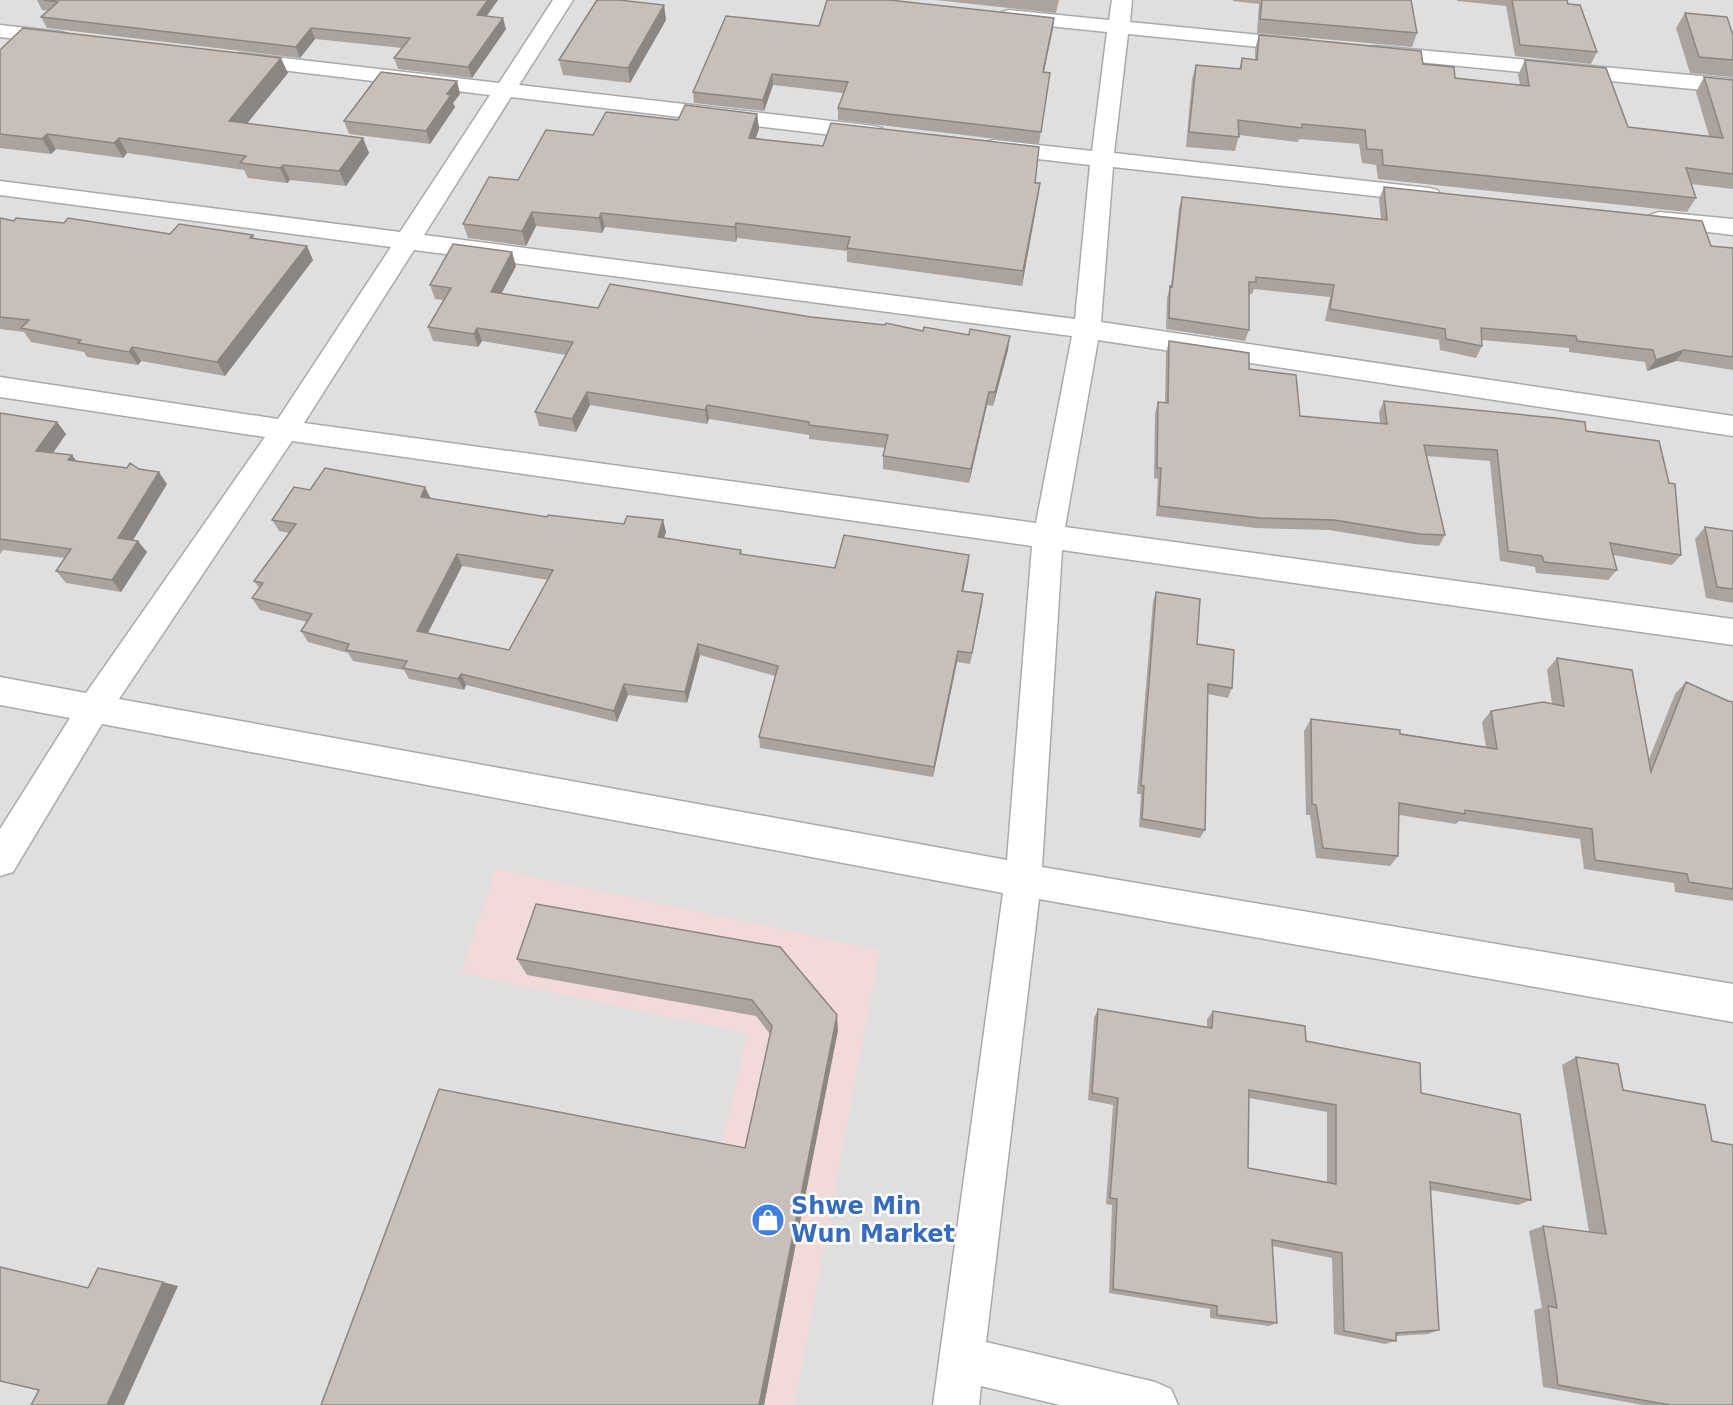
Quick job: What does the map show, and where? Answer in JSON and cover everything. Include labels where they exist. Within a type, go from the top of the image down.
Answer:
[{"type":"street","points":[[0,860],[95,707],[285,430],[563,0]]},
{"type":"street","points":[[988,14],[1120,14],[1319,47]]},
{"type":"street","points":[[956,1405],[1023,880],[1048,537],[1087,329],[1102,160],[1120,14]]},
{"type":"street","points":[[0,31],[82,40]]},
{"type":"street","points":[[1355,50],[1733,86]]},
{"type":"street","points":[[223,57],[891,135]]},
{"type":"street","points":[[973,145],[1447,197]]},
{"type":"street","points":[[0,188],[1087,329],[1733,426]]},
{"type":"street","points":[[1638,217],[1733,227]]},
{"type":"street","points":[[0,387],[285,430],[1733,632]]},
{"type":"street","points":[[0,691],[1023,880],[1733,1004]]},
{"type":"street","points":[[962,1359],[1155,1405]]},
{"type":"shaded area","points":[[0,0],[1733,0],[1733,1405],[0,1405]]},
{"type":"shaded area","name":"Shwe Min Wun Market","points":[[496,869],[880,950],[795,1405],[664,1405],[747,1034],[461,973]]},
{"type":"building","points":[[44,0],[488,0],[477,15],[503,18],[468,67],[394,58],[410,38],[311,28],[296,47],[41,17],[58,2]]},
{"type":"building","points":[[597,0],[664,5],[628,68],[559,60]]},
{"type":"building","points":[[827,0],[889,0],[1054,18],[1043,72],[1050,73],[1041,132],[838,108],[848,82],[772,74],[763,100],[693,92],[726,16],[819,26]]},
{"type":"building","points":[[1262,0],[1411,0],[1417,33],[1260,19]]},
{"type":"building","points":[[1512,0],[1567,0],[1568,4],[1580,5],[1597,52],[1520,45]]},
{"type":"building","points":[[1685,13],[1727,17],[1733,35],[1733,60],[1699,57]]},
{"type":"building","points":[[23,28],[281,58],[229,121],[363,138],[339,171],[240,163],[246,156],[119,138],[114,143],[47,134],[42,139],[0,134],[0,50]]},
{"type":"building","points":[[1259,35],[1421,51],[1423,64],[1454,67],[1455,78],[1529,86],[1525,60],[1606,68],[1628,127],[1723,138],[1704,77],[1733,80],[1733,174],[1686,168],[1696,198],[1383,165],[1382,150],[1367,149],[1365,130],[1302,124],[1302,128],[1238,120],[1239,137],[1189,132],[1196,65],[1241,69],[1242,58],[1257,60]]},
{"type":"building","points":[[381,72],[457,81],[447,94],[451,95],[426,131],[344,121]]},
{"type":"building","points":[[685,105],[757,114],[749,138],[823,146],[831,123],[1039,147],[1035,183],[1040,183],[1023,271],[847,248],[850,237],[736,223],[735,227],[601,213],[599,218],[532,212],[522,231],[463,224],[489,177],[518,180],[546,130],[593,135],[606,112],[678,120]]},
{"type":"building","points":[[1384,187],[1702,221],[1711,246],[1733,248],[1733,357],[1684,350],[1656,360],[1653,350],[1577,341],[1576,336],[1481,328],[1482,346],[1446,339],[1445,329],[1330,309],[1334,285],[1256,277],[1256,282],[1249,282],[1249,330],[1169,318],[1170,286],[1172,287],[1182,197],[1387,220]]},
{"type":"building","points":[[0,218],[14,221],[16,218],[64,223],[68,218],[170,234],[179,224],[307,246],[217,362],[132,347],[129,352],[78,343],[81,340],[21,328],[29,320],[0,317]]},
{"type":"building","points":[[453,244],[512,252],[491,292],[598,308],[610,284],[811,317],[885,325],[886,323],[923,331],[924,327],[969,335],[970,329],[1010,336],[995,392],[989,392],[971,469],[883,456],[888,435],[809,425],[809,422],[707,405],[705,410],[587,392],[572,419],[535,412],[573,342],[477,328],[474,334],[428,327],[451,288],[430,285]]},
{"type":"building","points":[[1169,341],[1249,353],[1249,369],[1296,375],[1300,416],[1387,424],[1384,401],[1585,422],[1586,431],[1659,441],[1669,483],[1675,484],[1681,555],[1610,543],[1617,570],[1544,562],[1542,556],[1508,551],[1497,450],[1424,445],[1445,535],[1420,534],[1334,520],[1260,518],[1159,506],[1161,468],[1157,468],[1158,402],[1168,403]]},
{"type":"building","points":[[0,413],[57,422],[36,451],[72,455],[68,460],[127,468],[130,463],[139,469],[159,472],[118,538],[138,541],[112,580],[56,571],[71,549],[0,539]]},
{"type":"building","points":[[325,468],[425,487],[421,497],[547,517],[548,515],[624,524],[627,516],[663,520],[658,537],[741,550],[740,554],[835,568],[844,535],[969,555],[962,591],[983,594],[972,653],[958,651],[934,767],[759,737],[778,666],[698,644],[685,692],[624,684],[614,711],[461,674],[458,679],[403,668],[407,661],[346,650],[349,644],[301,631],[312,614],[252,598],[263,583],[254,581],[296,524],[272,520],[294,487],[310,490]],"holes":[[[457,554],[553,570],[509,650],[417,631]]]},
{"type":"building","points":[[1705,527],[1733,531],[1733,589],[1717,587]]},
{"type":"building","points":[[1156,592],[1200,599],[1197,644],[1234,650],[1232,688],[1208,684],[1205,830],[1142,819],[1144,786],[1141,785]]},
{"type":"building","points":[[1557,658],[1632,670],[1651,772],[1686,682],[1733,702],[1733,889],[1689,882],[1687,874],[1595,860],[1592,829],[1465,810],[1465,814],[1399,803],[1398,856],[1323,848],[1316,805],[1312,804],[1311,719],[1400,730],[1400,734],[1497,749],[1491,711],[1543,702],[1564,706]]},
{"type":"building","points":[[536,904],[780,947],[837,1015],[759,1405],[321,1405],[439,1089],[745,1148],[772,1026],[752,1000],[517,959]]},
{"type":"building","points":[[1098,1009],[1212,1028],[1213,1011],[1305,1026],[1306,1041],[1420,1063],[1421,1093],[1520,1114],[1531,1200],[1430,1182],[1439,1330],[1396,1333],[1396,1341],[1344,1331],[1342,1253],[1272,1240],[1277,1323],[1217,1315],[1217,1306],[1113,1289],[1117,1199],[1110,1198],[1118,1098],[1092,1093]],"holes":[[[1249,1090],[1336,1105],[1336,1184],[1248,1168]]]},
{"type":"building","points":[[1576,1057],[1618,1064],[1623,1090],[1705,1105],[1712,1141],[1733,1145],[1733,1405],[1670,1405],[1558,1385],[1548,1306],[1557,1308],[1543,1226],[1606,1234]]},
{"type":"building","points":[[0,1267],[88,1288],[98,1268],[163,1282],[107,1405],[31,1405],[39,1390],[0,1381]]},
{"type":"place","name":"Shwe Min Wun Market","points":[[768,1220]]}]
